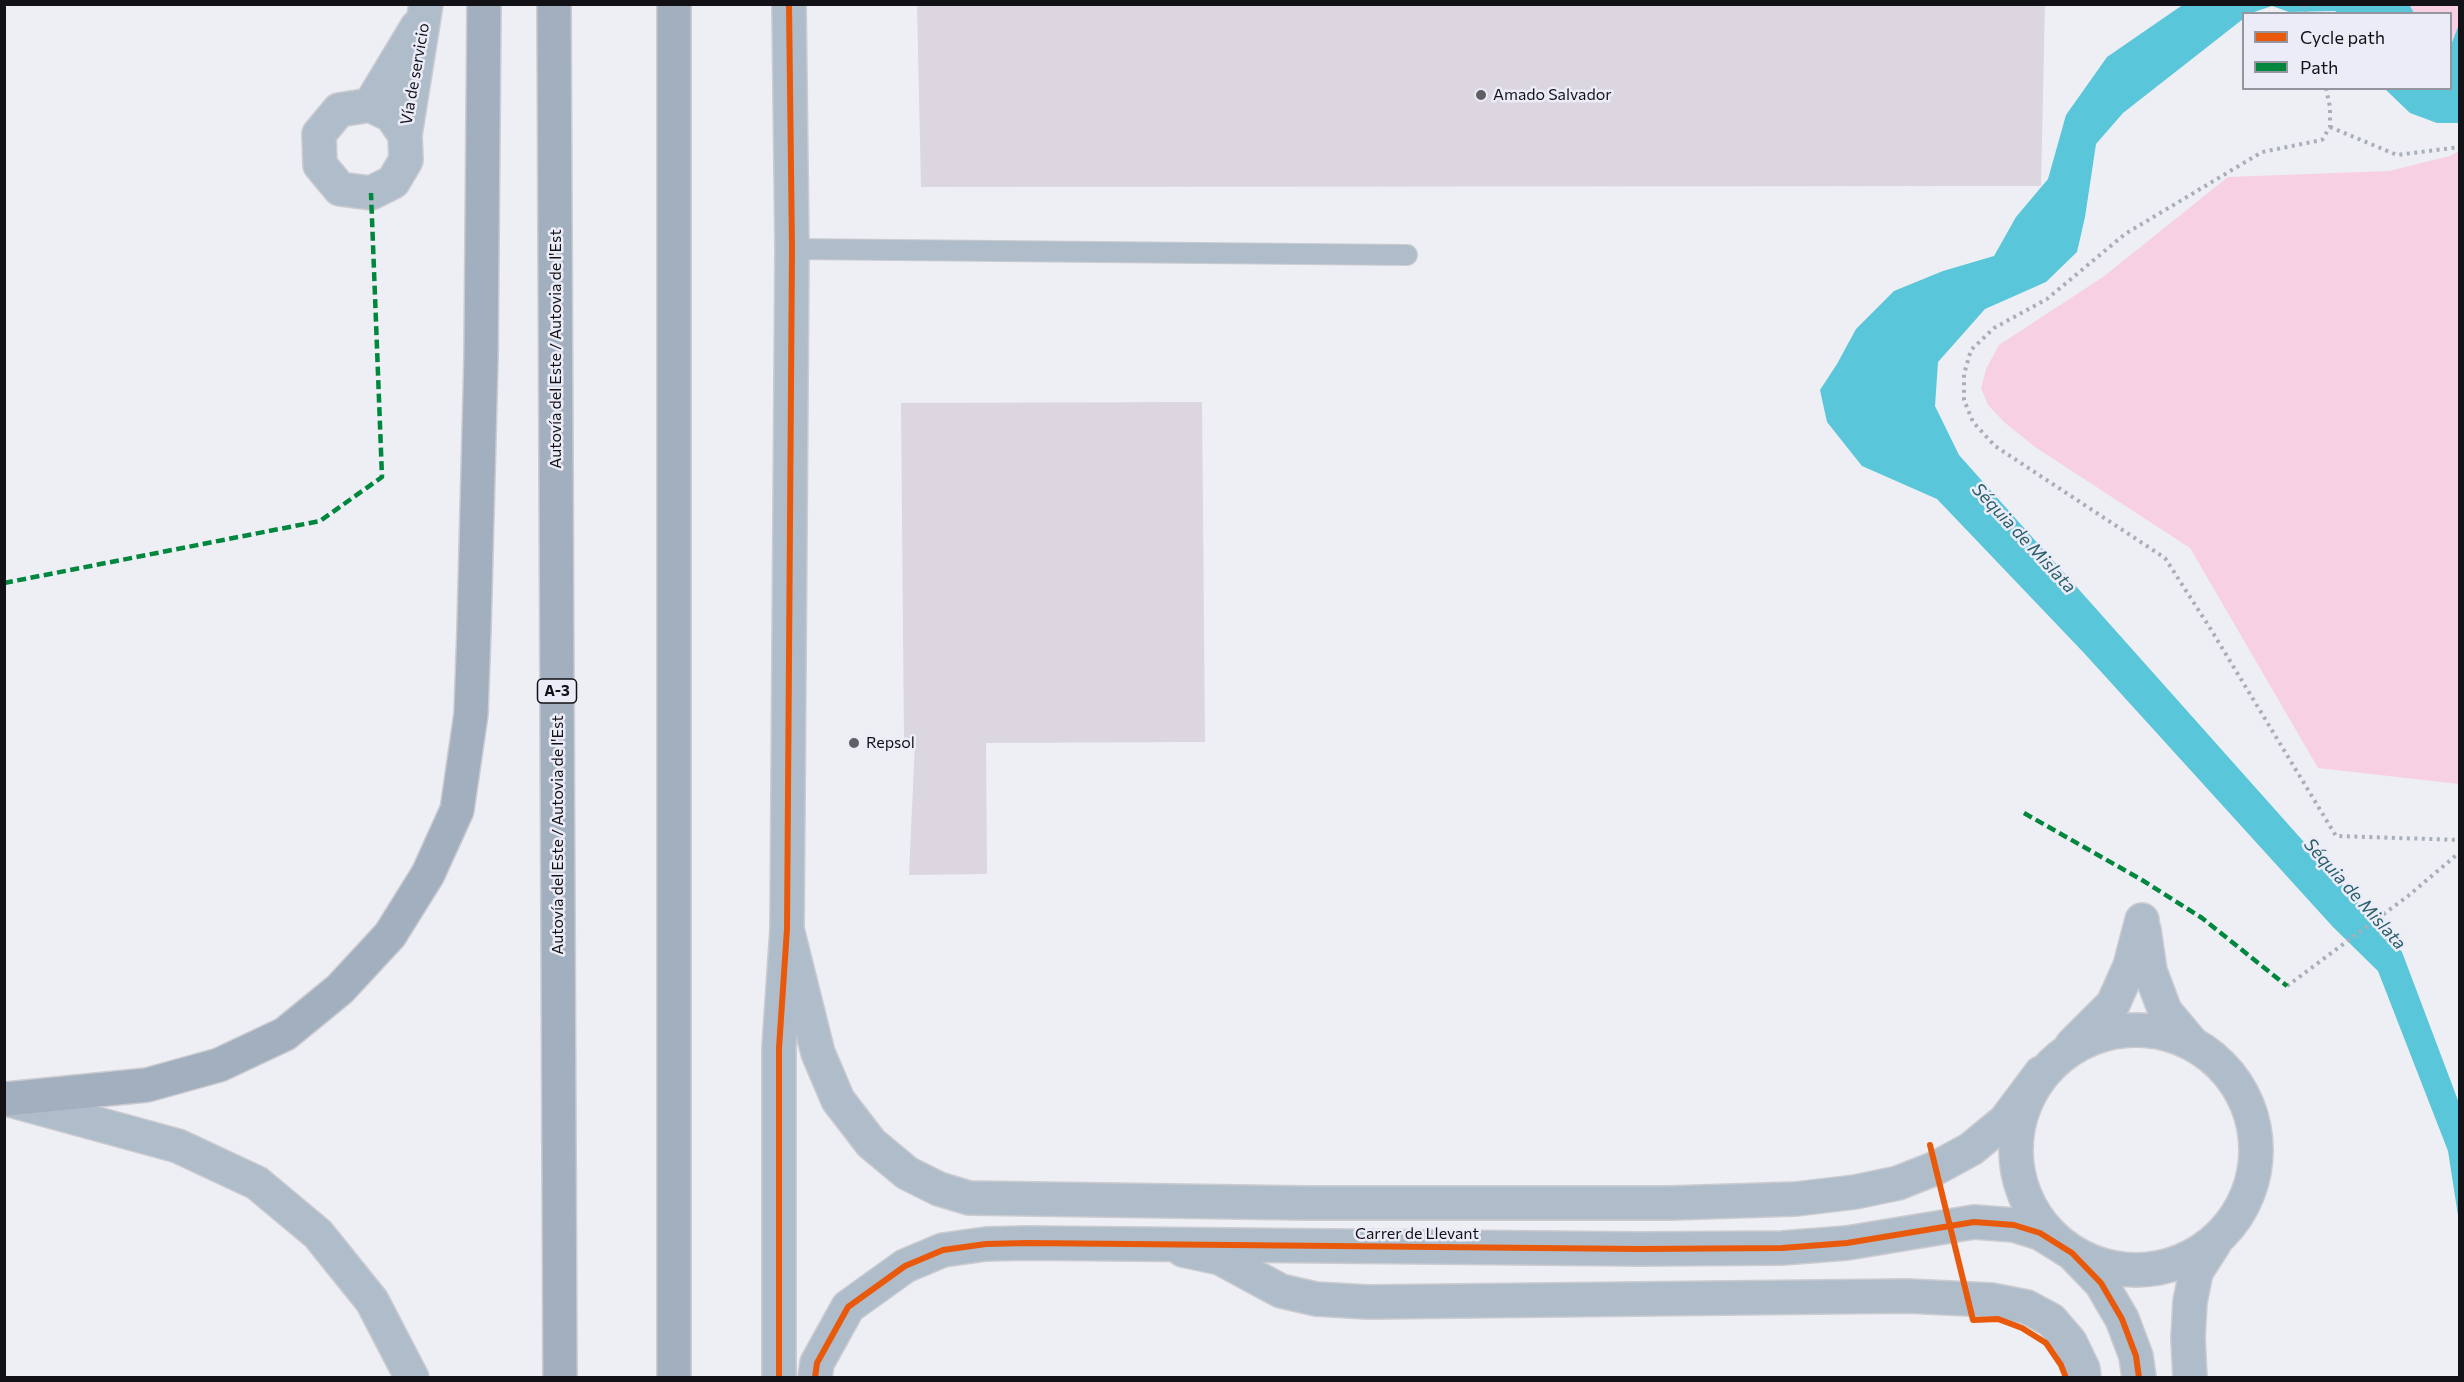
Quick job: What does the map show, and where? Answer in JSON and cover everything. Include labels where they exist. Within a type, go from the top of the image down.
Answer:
[{"type":"highway","points":[[5,1099],[147,1085],[219,1065],[285,1034],[340,989],[390,935],[428,874],[457,810],[471,714],[474,629],[481,358],[484,4]]},
{"type":"highway","name":"Autovía del Este / Autovia de l'Est","points":[[554,4],[560,1377]]},
{"type":"highway","points":[[674,4],[674,1377]]},
{"type":"street","points":[[779,1377],[779,1048],[787,929],[792,249],[789,4]]},
{"type":"street","name":"Vía de servicio","points":[[370,105],[426,9]]},
{"type":"street","name":"Vía de servicio","points":[[405,135],[426,9]]},
{"type":"street","points":[[370,105],[392,115],[405,135],[406,160],[393,182],[371,193],[340,189],[320,165],[319,134],[339,110],[370,105]]},
{"type":"street","points":[[2139,1377],[2136,1356],[2122,1319],[2101,1283],[2041,1225],[2021,1189],[2014,1149],[2022,1108],[2042,1073],[2113,1004],[2130,966],[2142,920],[2150,971],[2165,1011],[2191,1042],[2224,1067],[2245,1099],[2256,1136],[2254,1174],[2241,1211],[2216,1240],[2196,1272],[2190,1302],[2188,1338],[2190,1377]]},
{"type":"street","name":"Carrer de Llevant","points":[[787,929],[818,1053],[838,1100],[871,1143],[906,1173],[939,1189],[969,1198],[1400,1203],[1671,1203],[1808,1198],[1855,1192],[1898,1182],[1935,1168],[1962,1154],[2004,1121],[2042,1073]]},
{"type":"street","points":[[2072,1046],[2111,1031],[2151,1029],[2191,1042]]},
{"type":"street","points":[[5,1099],[178,1146],[257,1183],[318,1234],[372,1301],[412,1377]]},
{"type":"street","name":"Carrer de Llevant","points":[[815,1377],[817,1363],[848,1306],[905,1266],[943,1250],[986,1244],[1782,1248],[1847,1243],[1974,1222],[2014,1225],[2040,1233],[2072,1253]]},
{"type":"street","points":[[2072,1253],[2107,1268],[2146,1271],[2183,1261],[2216,1240]]},
{"type":"street","name":"Carrer de Llevant","points":[[1158,1245],[1220,1258],[1281,1291],[1316,1299],[1368,1302],[1907,1296],[1991,1300],[2027,1307],[2051,1320],[2070,1342],[2084,1369],[2084,1377]]},
{"type":"lane","points":[[792,249],[1407,255]]},
{"type":"path","points":[[2326,90],[2330,107],[2330,127],[2322,140],[2262,152],[2125,234],[2047,299],[1994,328],[1971,350],[1964,374],[1964,400],[1973,422],[1995,446],[2164,558],[2210,628],[2336,836],[2460,840]]},
{"type":"path","points":[[2330,127],[2397,155],[2460,147]]},
{"type":"path","points":[[2287,986],[2408,896],[2460,852]]},
{"type":"shaded area","points":[[2409,5],[2459,5],[2459,24],[2452,42],[2452,12],[2413,12]]},
{"type":"shaded area","points":[[2459,151],[2459,784],[2318,768],[2190,548],[2035,447],[2004,422],[1988,405],[1981,388],[1986,369],[1999,345],[2103,277],[2228,177],[2389,171],[2450,156]]},
{"type":"water","name":"Séquia de Mislata","points":[[2184,4],[2409,4],[2413,12],[2289,12],[2272,6],[2254,12],[2242,12],[2242,20],[2123,113],[2096,144],[2085,217],[2077,252],[2046,282],[1985,309],[1938,362],[1935,406],[1959,455],[2402,952],[2459,1103],[2459,1222],[2448,1151],[2378,971],[2333,927],[2084,653],[1937,499],[1862,466],[1827,422],[1820,390],[1856,329],[1894,291],[1943,271],[1994,256],[2016,217],[2048,179],[2066,115],[2107,57]]},
{"type":"water","points":[[2459,24],[2459,123],[2437,123],[2410,113],[2386,90],[2452,90],[2452,42]]},
{"type":"building","name":"Amado Salvador","points":[[917,4],[2045,4],[2041,186],[921,187]]},
{"type":"building","points":[[1202,402],[1205,742],[986,743],[987,874],[909,875],[915,741],[904,743],[901,403]]},
{"type":"marked path","points":[[4,583],[320,521],[382,477],[371,193]]},
{"type":"marked path","points":[[2024,813],[2142,880],[2202,918],[2287,986]]},
{"type":"cycle path","points":[[779,1378],[779,1048],[787,929],[792,249],[789,4]]},
{"type":"cycle path","points":[[1930,1145],[1973,1320],[1998,1319],[2022,1328],[2046,1343],[2061,1365],[2066,1378]]},
{"type":"cycle path","points":[[815,1378],[817,1363],[848,1307],[905,1266],[943,1250],[986,1244],[1782,1248],[1847,1243],[1974,1222],[2014,1225],[2040,1233],[2072,1253],[2101,1283],[2122,1319],[2136,1356],[2139,1378]]},
{"type":"place","name":"Amado Salvador","points":[[1481,95]]},
{"type":"place","name":"Repsol","points":[[854,743]]}]
